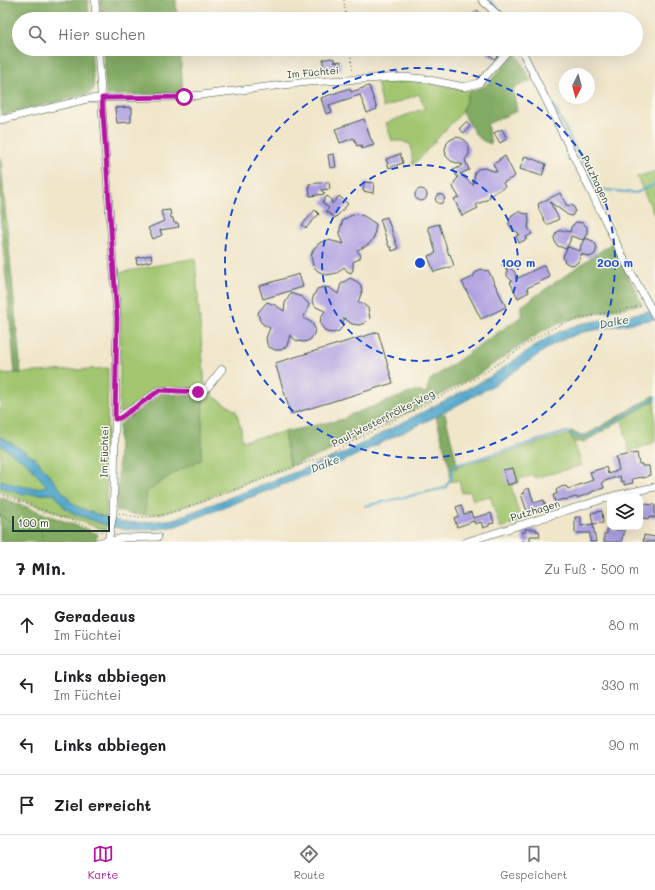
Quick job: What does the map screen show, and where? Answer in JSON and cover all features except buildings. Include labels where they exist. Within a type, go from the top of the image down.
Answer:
[{"type":"street","points":[[95,0],[96,12]]},
{"type":"street","points":[[482,0],[495,12]]},
{"type":"street","name":"Im Füchtei","points":[[99,56],[117,318],[113,513],[109,538]]},
{"type":"street","name":"Im Füchtei","points":[[102,98],[184,97],[308,82],[404,76],[464,87],[479,83],[504,56]]},
{"type":"street","name":"Putzhagen","points":[[524,56],[628,267],[655,316]]},
{"type":"street","points":[[0,120],[87,99],[102,98]]},
{"type":"street","points":[[115,419],[120,418],[160,390],[198,392],[207,388],[222,369]]},
{"type":"street","name":"Putzhagen","points":[[466,542],[613,496],[655,487]]},
{"type":"street","points":[[100,542],[109,538],[158,537]]},
{"type":"path","points":[[344,0],[345,12]]},
{"type":"path","points":[[351,56],[354,79]]},
{"type":"path","name":"Paul-Westerfrölke-Weg","points":[[113,513],[145,517],[180,510],[324,456],[478,376],[542,334],[559,325],[576,320],[649,306]]},
{"type":"path","points":[[0,494],[46,510],[109,538]]},
{"type":"path","points":[[0,514],[13,521],[30,523],[38,519],[46,510]]},
{"type":"path","points":[[38,519],[44,542]]},
{"type":"green space","points":[[0,0],[88,0],[89,12],[12,12],[12,56],[92,56],[94,88],[89,94],[1,115]]},
{"type":"green space","points":[[100,0],[176,0],[177,12],[101,12]]},
{"type":"green space","points":[[103,56],[180,56],[183,93],[106,95]]},
{"type":"green space","points":[[514,56],[518,56],[531,81],[513,88],[517,111],[487,124],[491,144],[483,141],[476,135],[462,112],[469,91],[484,87]]},
{"type":"green space","points":[[404,79],[469,91],[462,112],[413,165],[411,145],[402,141],[392,141],[386,123],[425,108],[419,94],[383,108],[377,81]]},
{"type":"green space","points":[[0,155],[21,373],[15,373],[0,213]]},
{"type":"green space","points":[[655,171],[655,216],[637,177]]},
{"type":"green space","points":[[612,243],[642,304],[558,323],[541,332],[477,375],[411,411],[323,454],[290,466],[284,432],[344,419],[347,416],[415,391],[426,393],[430,380],[523,315],[520,307]]},
{"type":"green space","points":[[195,258],[205,387],[197,390],[160,388],[123,412],[119,413],[121,319],[118,273]]},
{"type":"green space","points":[[108,368],[107,518],[78,507],[71,502],[36,459],[0,436],[0,374]]},
{"type":"green space","points":[[208,390],[216,398],[236,411],[241,429],[242,441],[284,432],[290,466],[180,508],[162,513],[145,515],[146,492],[175,472],[201,460],[203,395]]},
{"type":"green space","points":[[161,394],[203,395],[201,460],[175,472],[147,492],[145,515],[116,511],[119,425]]},
{"type":"green space","points":[[655,395],[655,400],[584,442],[574,442],[570,434],[571,431],[579,435],[586,435]]},
{"type":"green space","points":[[655,400],[655,442],[629,452],[622,419]]},
{"type":"green space","points":[[445,414],[458,467],[450,469],[436,417]]},
{"type":"green space","points":[[570,434],[582,465],[535,478],[534,475],[519,479],[519,483],[511,485],[521,521],[500,528],[490,496],[473,500],[470,491],[462,493],[459,481],[450,481],[450,469]]},
{"type":"green space","points":[[0,445],[27,463],[47,486],[34,488],[23,487],[0,480]]},
{"type":"green space","points":[[0,487],[21,494],[54,494],[65,508],[75,514],[106,525],[105,530],[0,492]]},
{"type":"green space","points":[[0,497],[98,534],[95,542],[0,542]]},
{"type":"water","name":"Dalke","points":[[655,310],[655,319],[583,332],[564,339],[552,345],[496,384],[441,414],[344,461],[176,526],[158,529],[123,529],[106,525],[75,514],[65,508],[54,494],[21,494],[0,487],[0,480],[29,488],[47,486],[27,463],[0,445],[0,436],[36,459],[71,502],[78,507],[107,518],[123,522],[139,523],[174,519],[342,454],[490,377],[547,338],[559,332],[580,324]]},
{"type":"waterway","points":[[489,0],[501,12]]},
{"type":"waterway","points":[[529,56],[596,189],[636,193],[655,184]]},
{"type":"waterway","points":[[365,506],[445,488],[451,478],[453,466],[567,432],[574,436],[587,437],[655,398]]},
{"type":"route","points":[[184,97],[102,98],[117,318],[115,419],[120,418],[160,390],[198,392]]}]
